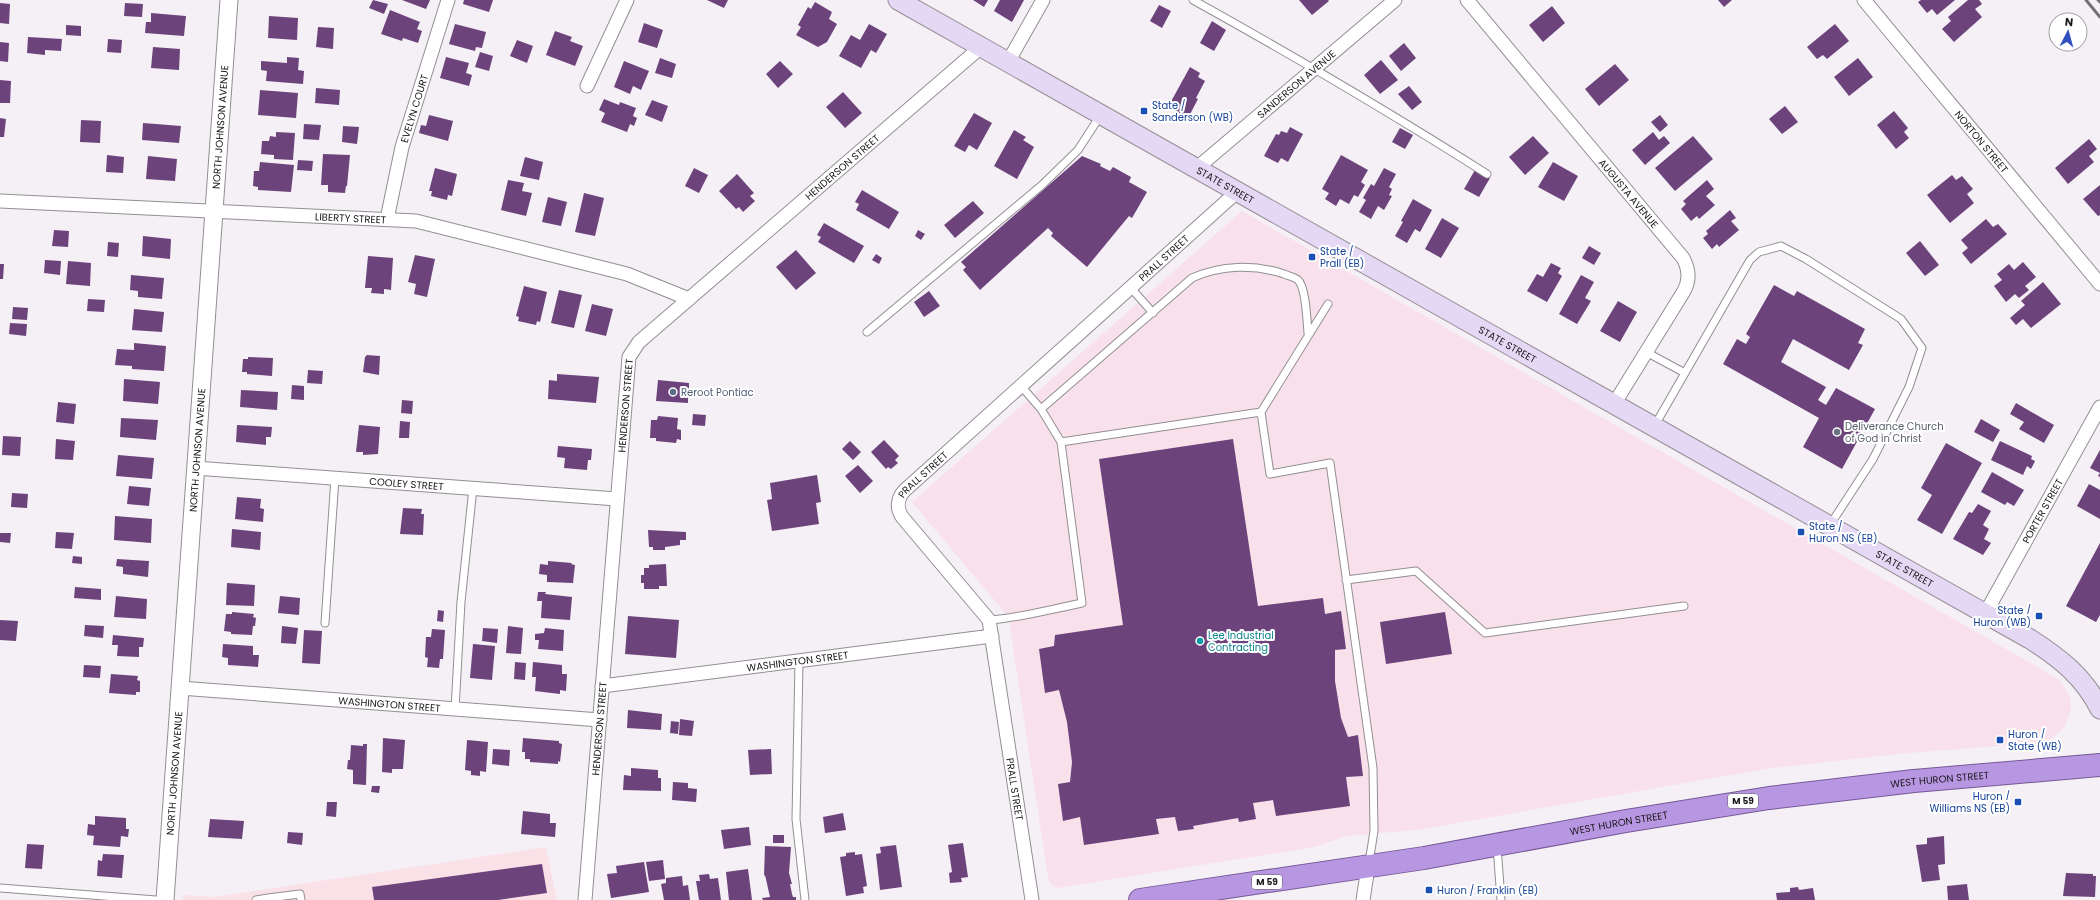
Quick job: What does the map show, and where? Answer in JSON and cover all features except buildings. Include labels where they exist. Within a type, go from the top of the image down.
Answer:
[{"type":"highway","name":"WEST HURON STREET","points":[[1145,900],[1497,846],[1626,820],[1769,798],[1907,782],[2100,765]]},
{"type":"main road","name":"STATE STREET","points":[[898,0],[1986,614],[2060,658],[2081,679],[2100,709]]},
{"type":"street","name":"NORTH JOHNSON AVENUE","points":[[164,900],[229,0]]},
{"type":"street","name":"EVELYN COURT","points":[[387,219],[402,147],[448,0]]},
{"type":"street","points":[[587,86],[627,0]]},
{"type":"street","points":[[1008,62],[1043,0]]},
{"type":"street","name":"SANDERSON AVENUE","points":[[1197,168],[1315,70],[1396,0]]},
{"type":"street","name":"AUGUSTA AVENUE","points":[[1468,0],[1685,262],[1688,274],[1686,287],[1614,404]]},
{"type":"street","name":"NORTON STREET","points":[[1864,0],[2100,284]]},
{"type":"street","name":"HENDERSON STREET","points":[[584,900],[629,357],[636,345],[981,47]]},
{"type":"street","name":"PRALL STREET","points":[[1032,900],[989,620],[903,518],[899,510],[898,503],[905,490],[1238,191]]},
{"type":"street","name":"LIBERTY STREET","points":[[0,201],[214,210],[387,219],[425,223],[627,274],[689,299]]},
{"type":"street","name":"PORTER STREET","points":[[1986,614],[2100,407]]},
{"type":"street","name":"COOLEY STREET","points":[[196,468],[617,498]]},
{"type":"street","name":"WASHINGTON STREET","points":[[602,686],[992,636]]},
{"type":"street","name":"WASHINGTON STREET","points":[[180,688],[600,720]]},
{"type":"street","points":[[1363,900],[1368,867]]},
{"type":"lane","points":[[1193,0],[1414,128],[1487,174]]},
{"type":"lane","points":[[867,332],[1042,185],[1078,150],[1102,114]]},
{"type":"lane","points":[[1654,426],[1750,260],[1759,252],[1781,246],[1806,259],[1902,319],[1922,348],[1910,387],[1873,459],[1830,525]]},
{"type":"lane","points":[[1041,409],[1192,278],[1207,271],[1252,266],[1271,270],[1298,279],[1302,286],[1308,333]]},
{"type":"lane","points":[[1131,288],[1153,313]]},
{"type":"lane","points":[[1328,304],[1308,333],[1261,412],[1270,474],[1330,462],[1373,768],[1374,831],[1368,867]]},
{"type":"lane","points":[[1646,352],[1685,373]]},
{"type":"lane","points":[[989,620],[1010,619],[1022,614],[1082,603],[1061,442],[1041,409],[1020,386]]},
{"type":"lane","points":[[1061,442],[1261,412]]},
{"type":"lane","points":[[325,623],[334,478]]},
{"type":"lane","points":[[455,709],[461,602],[473,488]]},
{"type":"lane","points":[[1346,580],[1416,570],[1485,633],[1684,606]]},
{"type":"lane","points":[[799,661],[796,819],[805,900]]},
{"type":"lane","points":[[1497,846],[1501,900]]},
{"type":"lane","points":[[0,888],[156,900]]},
{"type":"lane","points":[[256,900],[300,894],[301,900]]},
{"type":"shaded area","points":[[1242,211],[2060,680],[2071,699],[2071,709],[2065,727],[2049,740],[2034,743],[1898,754],[1765,769],[1417,830],[1346,836],[1315,847],[1057,888],[1051,884],[1048,877],[1010,628],[1010,619],[912,502]]},
{"type":"shaded area","points":[[546,847],[557,900],[183,900],[183,895],[214,897]]},
{"type":"railway","points":[[2086,0],[2100,17]]},
{"type":"place","name":"State / Sanderson (WB)","points":[[1144,111]]},
{"type":"place","name":"State / Prall (EB)","points":[[1312,257]]},
{"type":"place","name":"Reroot Pontiac","points":[[673,392]]},
{"type":"place","name":"Deliverance Church of God in Christ","points":[[1837,432]]},
{"type":"place","name":"State / Huron NS (EB)","points":[[1801,532]]},
{"type":"place","name":"State / Huron (WB)","points":[[2039,616]]},
{"type":"place","name":"Lee Industrial Contracting","points":[[1200,641]]},
{"type":"place","name":"Huron / State (WB)","points":[[2000,740]]},
{"type":"place","name":"Huron / Williams NS (EB)","points":[[2018,802]]},
{"type":"place","name":"Huron / Franklin (EB)","points":[[1429,890]]}]
